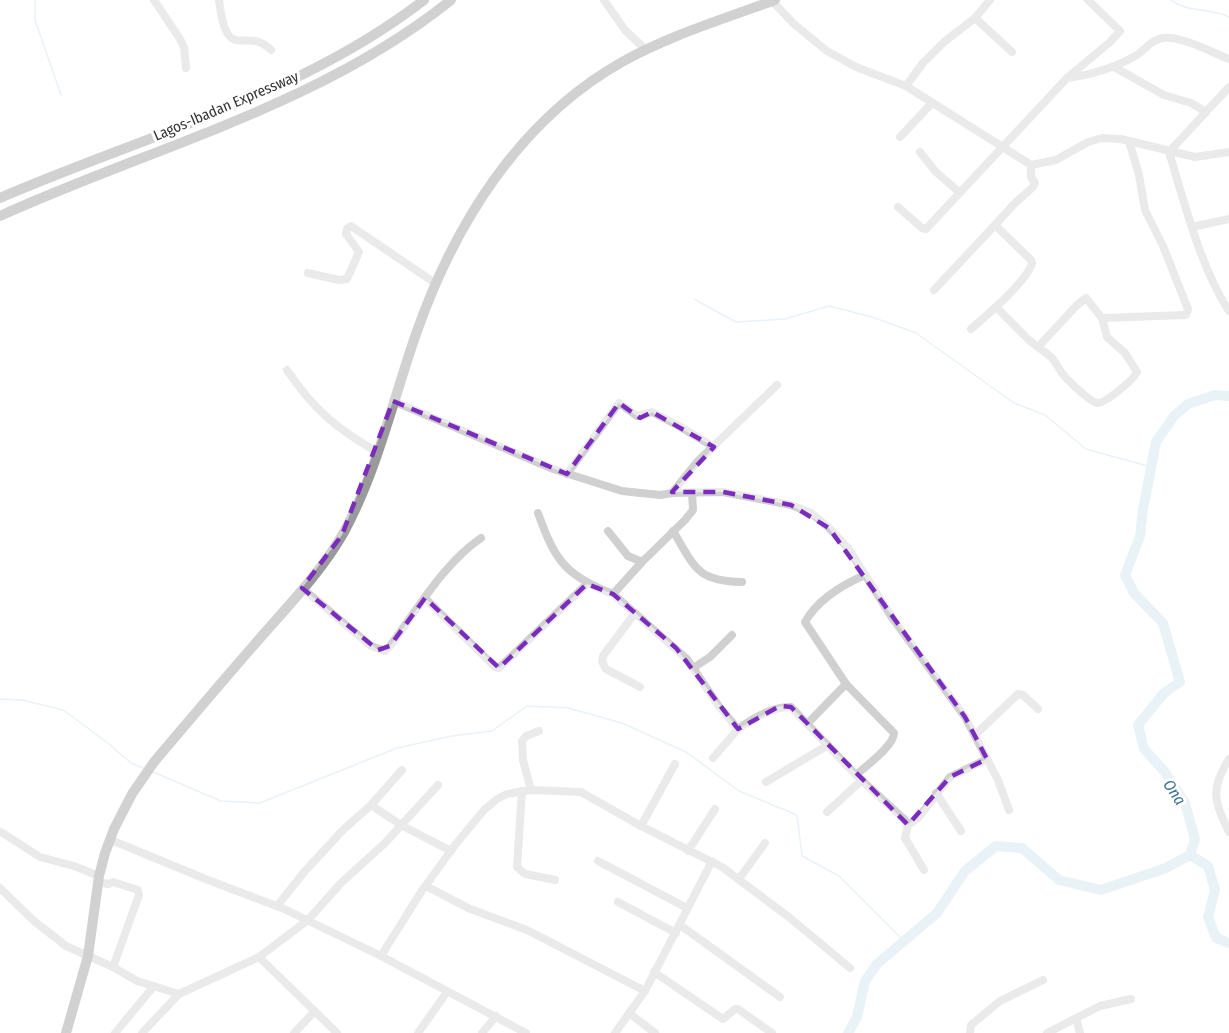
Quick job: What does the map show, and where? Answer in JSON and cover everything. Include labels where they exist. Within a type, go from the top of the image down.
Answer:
[{"type":"highway","name":"Lagos-Ibadan Expressway","points":[[0,198],[310,72],[373,36],[424,0]]},
{"type":"highway","name":"Lagos-Ibadan Expressway","points":[[0,216],[136,159],[234,123],[295,95],[338,74],[400,38],[451,0]]},
{"type":"highway","points":[[66,1033],[88,956],[98,879],[114,829],[142,778],[302,588],[342,535],[359,501],[378,452],[393,401],[435,283],[474,208],[529,137],[574,93],[613,67],[646,50],[757,3],[773,1]]},
{"type":"street","points":[[154,0],[184,47],[186,68]]},
{"type":"street","points":[[219,0],[222,23],[230,37],[237,42],[253,41],[266,45],[271,50]]},
{"type":"street","points":[[604,0],[625,30],[646,50]]},
{"type":"street","points":[[906,86],[944,42],[975,18],[990,0]]},
{"type":"street","points":[[898,207],[922,228],[926,228],[1067,78],[1110,42],[1120,31],[1088,0]]},
{"type":"street","points":[[773,1],[794,24],[827,51],[856,67],[906,86],[1031,165],[1056,160],[1088,142],[1102,138],[1129,141],[1195,157],[1229,152]]},
{"type":"street","points":[[975,18],[1012,52]]},
{"type":"street","points":[[1067,78],[1089,75],[1114,67],[1140,53],[1150,42],[1165,37],[1229,59]]},
{"type":"street","points":[[1114,67],[1164,95],[1191,103],[1206,112]]},
{"type":"street","points":[[1169,152],[1229,87]]},
{"type":"street","points":[[900,137],[932,103]]},
{"type":"street","points":[[1102,318],[1186,315],[1188,309],[1146,210],[1129,141]]},
{"type":"street","points":[[920,152],[935,171],[959,192]]},
{"type":"street","points":[[1169,152],[1192,227],[1216,289],[1229,311]]},
{"type":"street","points":[[934,290],[1014,204],[1033,188],[1035,183],[1031,177],[1031,165]]},
{"type":"street","points":[[1192,227],[1229,219]]},
{"type":"street","points":[[971,329],[1024,278],[1032,264],[1031,260],[995,225]]},
{"type":"street","points":[[308,273],[339,280],[347,279],[359,255],[357,248],[346,234],[351,226],[435,283]]},
{"type":"street","points":[[996,307],[1038,347],[1053,359],[1063,374],[1096,402],[1101,402],[1135,377],[1137,372],[1125,352],[1107,337],[1102,318],[1086,298],[1038,347]]},
{"type":"street","points":[[287,370],[319,411],[337,427],[378,452]]},
{"type":"street","points":[[672,492],[697,462],[777,386]]},
{"type":"street","points":[[393,401],[567,474],[622,491],[660,495],[672,492],[723,492],[791,505],[811,513],[848,548],[893,619],[965,717],[998,780],[1009,810]]},
{"type":"street","points":[[567,474],[619,403],[637,416],[652,412],[714,447]]},
{"type":"street","points":[[614,594],[693,510],[692,492]]},
{"type":"street","points":[[538,513],[552,547],[568,571],[587,584],[614,594],[676,648],[738,729]]},
{"type":"street","points":[[608,531],[628,556],[642,562]]},
{"type":"street","points":[[672,531],[702,575],[726,582],[742,582]]},
{"type":"street","points":[[302,588],[371,646],[385,651],[463,550],[481,538]]},
{"type":"street","points":[[827,812],[894,738],[894,733],[846,684],[805,622],[837,588],[865,575]]},
{"type":"street","points":[[425,598],[495,667],[499,668],[587,584]]},
{"type":"street","points":[[635,614],[603,656],[602,662],[606,669],[640,687]]},
{"type":"street","points":[[693,668],[710,657],[732,635]]},
{"type":"street","points":[[807,724],[846,684]]},
{"type":"street","points":[[975,735],[1018,694],[1023,695],[1038,709]]},
{"type":"street","points":[[713,758],[738,729],[750,720],[780,706],[791,707],[859,778],[901,815],[908,825]]},
{"type":"street","points":[[531,790],[523,760],[522,741],[526,736],[539,731]]},
{"type":"street","points":[[766,782],[828,745]]},
{"type":"street","points":[[924,870],[905,838],[908,825],[918,818],[936,793],[955,773],[987,759]]},
{"type":"street","points":[[1229,759],[1218,777],[1216,800],[1229,832]]},
{"type":"street","points":[[640,826],[675,764]]},
{"type":"street","points":[[277,906],[320,854],[402,770]]},
{"type":"street","points":[[142,1033],[179,994],[259,957],[308,920],[341,883],[401,825],[438,785]]},
{"type":"street","points":[[381,956],[426,886],[484,810],[507,794],[531,790],[581,792],[640,826],[712,861],[790,918],[850,968]]},
{"type":"street","points":[[522,791],[517,867],[525,874],[555,880]]},
{"type":"street","points":[[936,793],[961,831]]},
{"type":"street","points":[[371,804],[401,825],[451,851]]},
{"type":"street","points":[[688,850],[714,809]]},
{"type":"street","points":[[1,832],[40,856],[74,866],[98,879],[138,890],[139,895],[114,967]]},
{"type":"street","points":[[111,840],[308,920],[525,1033]]},
{"type":"street","points":[[739,879],[765,843]]},
{"type":"street","points":[[598,861],[687,908]]},
{"type":"street","points":[[615,1033],[645,991],[712,861]]},
{"type":"street","points":[[426,886],[468,908],[527,930],[645,991]]},
{"type":"street","points":[[0,888],[34,921],[66,946],[114,967],[137,981],[179,994]]},
{"type":"street","points":[[618,902],[676,933]]},
{"type":"street","points":[[680,925],[780,997]]},
{"type":"street","points":[[259,957],[337,1033]]},
{"type":"street","points":[[654,972],[723,1019],[738,1009],[772,1033]]},
{"type":"street","points":[[970,1033],[971,1025],[1000,1001],[1043,980]]},
{"type":"street","points":[[115,1033],[154,986]]},
{"type":"street","points":[[418,1033],[447,992]]},
{"type":"street","points":[[1047,1033],[1100,1006],[1131,999]]},
{"type":"street","points":[[294,1033],[314,1012]]},
{"type":"street","points":[[629,1013],[655,1033]]},
{"type":"street","points":[[482,1033],[496,1016]]},
{"type":"street","points":[[1076,1018],[1080,1033]]},
{"type":"highlighted area","points":[[393,401],[567,474],[619,403],[640,418],[652,412],[714,447],[672,492],[723,492],[791,505],[829,528],[965,717],[987,759],[950,777],[908,825],[791,707],[780,706],[738,729],[676,648],[613,594],[587,584],[499,668],[425,598],[390,646],[378,650],[302,588],[342,535]]},
{"type":"waterway","points":[[35,0],[35,20],[61,95]]},
{"type":"waterway","points":[[1171,0],[1185,7],[1229,17]]},
{"type":"waterway","points":[[694,299],[736,322],[785,319],[829,306],[872,317],[916,333],[1014,403],[1045,415],[1086,449],[1151,467]]},
{"type":"waterway","name":"Ona","points":[[848,1033],[857,1017],[865,981],[877,964],[937,913],[965,871],[996,846],[1022,848],[1059,880],[1101,890],[1166,868],[1190,855],[1195,839],[1185,803],[1164,771],[1144,749],[1138,725],[1164,693],[1180,682],[1163,623],[1134,593],[1125,575],[1140,536],[1156,442],[1174,416],[1188,404],[1215,395],[1229,396]]},
{"type":"waterway","points":[[0,699],[22,700],[63,710],[131,763],[143,768]]},
{"type":"waterway","points":[[153,772],[221,801],[260,803],[397,748],[452,736],[492,731],[527,706],[568,708],[622,723],[686,752],[739,791],[797,815],[802,856],[839,876],[904,941]]},
{"type":"waterway","points":[[1190,855],[1208,866],[1215,890],[1208,917],[1216,938],[1229,943]]}]
